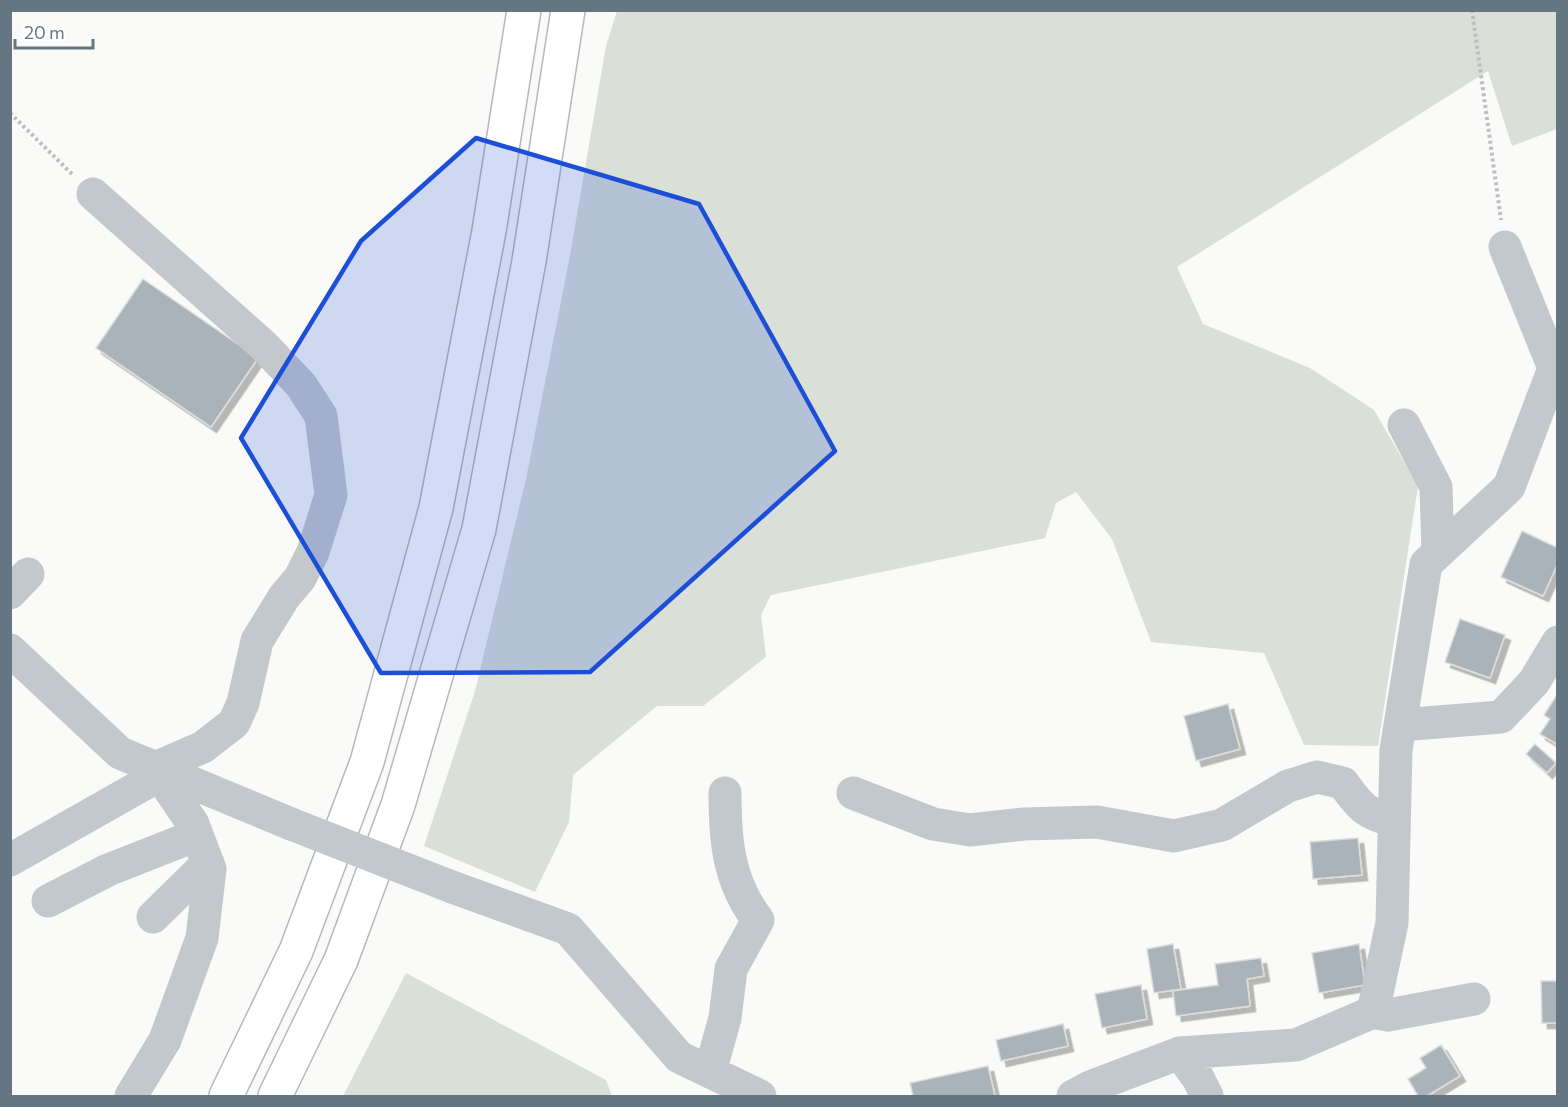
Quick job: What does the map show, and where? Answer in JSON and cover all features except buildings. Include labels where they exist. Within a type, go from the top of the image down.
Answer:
[{"type":"highway","points":[[226,1096],[296,951],[370,750],[436,508],[489,231],[524,10]]},
{"type":"highway","points":[[275,1096],[341,960],[398,805],[479,529],[529,261],[568,10]]},
{"type":"street","points":[[10,860],[203,747],[234,723],[243,703],[257,641],[309,561],[331,495],[321,416],[301,385],[264,346],[93,194]]},
{"type":"street","points":[[1373,1012],[1392,923],[1396,750],[1426,564],[1509,487],[1556,368],[1505,247]]},
{"type":"street","points":[[1404,425],[1436,487],[1438,553]]},
{"type":"street","points":[[1400,725],[1502,717],[1534,682],[1557,642]]},
{"type":"street","points":[[10,650],[120,753],[157,772],[568,929],[679,1057],[718,1082],[760,1096]]},
{"type":"street","points":[[131,1096],[165,1040],[202,938],[210,869],[193,824],[157,772]]},
{"type":"street","points":[[853,793],[933,824],[961,828],[1097,822],[1174,836],[1222,825],[1288,786],[1317,777],[1343,783],[1357,803],[1371,815],[1394,821]]},
{"type":"street","points":[[718,1082],[731,969],[758,920],[746,904],[726,851],[725,792]]},
{"type":"street","points":[[48,901],[108,870],[202,849]]},
{"type":"street","points":[[153,917],[202,849]]},
{"type":"street","points":[[1073,1096],[1090,1087],[1180,1053],[1296,1045],[1373,1012],[1388,1015],[1474,999]]},
{"type":"street","points":[[1180,1053],[1198,1078],[1207,1096]]},
{"type":"path","points":[[1472,10],[1505,247]]},
{"type":"path","points":[[10,113],[93,194]]},
{"type":"highlighted area","points":[[476,138],[699,204],[835,451],[590,672],[381,673],[241,438],[361,241]]},
{"type":"shaded area","points":[[617,11],[1557,11],[1557,129],[1512,146],[1488,71],[1177,267],[1203,324],[1310,368],[1374,410],[1418,486],[1378,746],[1304,745],[1264,653],[1151,642],[1112,539],[1076,492],[1056,503],[1045,538],[771,595],[761,615],[766,657],[703,706],[657,706],[573,775],[569,822],[535,892],[424,846],[475,691],[526,479],[569,261],[606,46]]},
{"type":"shaded area","points":[[406,973],[606,1080],[612,1096],[343,1096]]}]
